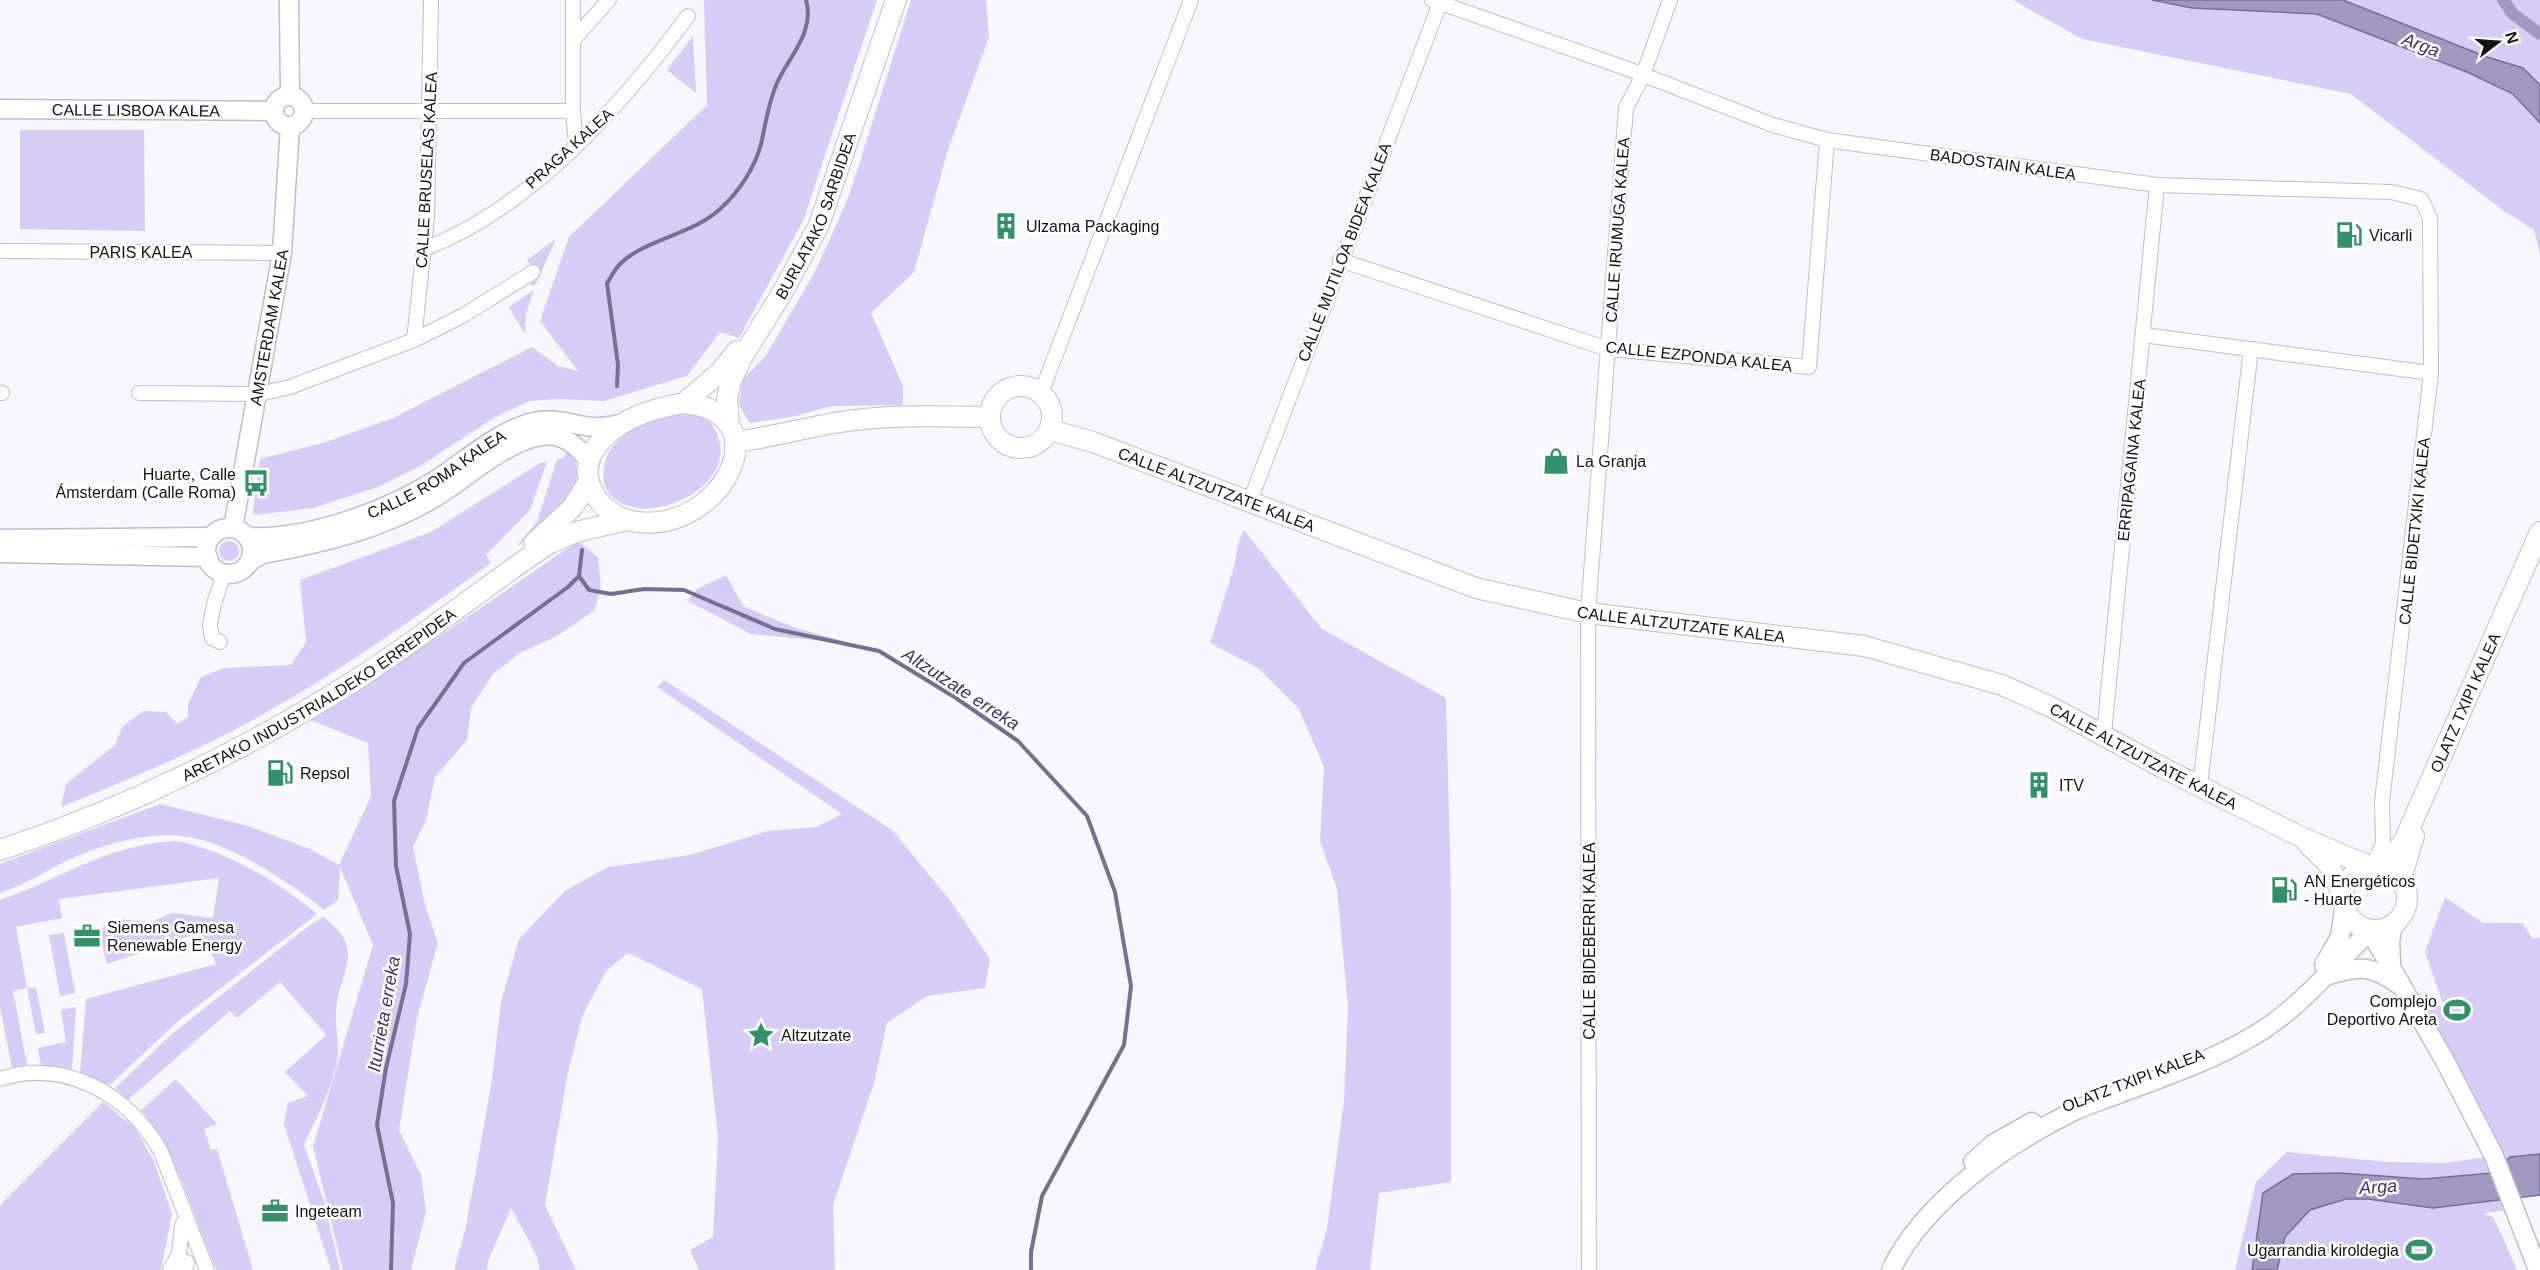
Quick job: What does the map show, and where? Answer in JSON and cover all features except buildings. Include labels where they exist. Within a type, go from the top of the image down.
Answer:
[{"type":"main road","name":"BURLATAKO SARBIDEA","points":[[684,403],[720,372],[738,349],[814,220],[886,0]]},
{"type":"main road","name":"BURLATAKO SARBIDEA","points":[[732,433],[727,400],[730,384],[741,359],[782,293],[819,225],[834,187],[896,0]]},
{"type":"main road","points":[[1023,386],[1041,393],[1052,410],[1050,430],[1036,446],[1015,448],[996,437],[990,417],[996,398],[1004,391],[1023,386]]},
{"type":"main road","points":[[684,403],[701,405],[717,411],[732,433],[735,460],[727,479],[712,497],[690,514],[667,523],[623,521],[595,499],[590,471],[596,448],[625,423],[662,407],[684,403]]},
{"type":"main road","points":[[732,433],[765,439],[834,423],[908,415],[990,417]]},
{"type":"main road","name":"CALLE ALTZUTZATE KALEA","points":[[1050,430],[1093,442],[1476,588],[1588,613],[1864,646],[2002,685],[2104,734],[2301,837]]},
{"type":"main road","name":"ARETAKO INDUSTRIALDEKO ERREPIDEA","points":[[0,842],[92,808],[194,764],[270,723],[358,669],[546,535],[572,508],[590,471]]},
{"type":"main road","name":"ARETAKO INDUSTRIALDEKO ERREPIDEA","points":[[0,850],[111,809],[196,771],[291,720],[361,676],[548,544],[576,532],[623,521]]},
{"type":"main road","name":"OLATZ TXIPI KALEA","points":[[2375,866],[2404,841],[2540,532]]},
{"type":"main road","name":"OLATZ TXIPI KALEA","points":[[2402,879],[2410,843],[2540,556]]},
{"type":"main road","points":[[2301,837],[2402,879],[2408,900],[2405,911],[2393,925],[2380,931],[2370,931],[2354,923],[2343,903],[2329,865],[2301,837]]},
{"type":"main road","points":[[2343,903],[2352,875],[2375,866]]},
{"type":"street","points":[[290,0],[290,96]]},
{"type":"street","name":"CALLE BRUSELAS KALEA","points":[[414,340],[424,249],[430,111],[431,0]]},
{"type":"street","points":[[573,0],[573,111],[576,144]]},
{"type":"street","points":[[573,40],[609,0]]},
{"type":"street","points":[[1041,393],[1191,0]]},
{"type":"street","name":"CALLE IRUMUGA KALEA","points":[[1588,613],[1626,108],[1643,75],[1670,0]]},
{"type":"street","name":"BADOSTAIN KALEA","points":[[1436,2],[1643,75],[1773,125],[1827,140],[2157,185],[2391,192],[2421,199],[2430,218],[2431,373]]},
{"type":"street","name":"CALLE MUTILOA BIDEA KALEA","points":[[1250,501],[1436,2]]},
{"type":"street","name":"PRAGA KALEA","points":[[424,249],[451,238],[492,212],[576,144],[637,83],[688,16]]},
{"type":"street","points":[[290,96],[300,100],[304,111],[300,121],[290,126],[279,122],[274,111],[279,100],[290,96]]},
{"type":"street","name":"CALLE LISBOA KALEA","points":[[0,109],[274,111]]},
{"type":"street","points":[[304,111],[573,111]]},
{"type":"street","name":"AMSTERDAM KALEA","points":[[241,532],[259,394],[282,253],[290,126]]},
{"type":"street","name":"CALLE EZPONDA KALEA","points":[[1340,260],[1608,349],[1809,367],[1827,140]]},
{"type":"street","name":"ERRIPAGAINA KALEA","points":[[2104,734],[2157,185]]},
{"type":"street","name":"PARIS KALEA","points":[[0,251],[282,253]]},
{"type":"street","points":[[140,393],[259,394],[328,374],[414,340],[464,315],[533,272]]},
{"type":"street","points":[[2143,335],[2431,373]]},
{"type":"street","points":[[2200,786],[2251,349]]},
{"type":"street","name":"CALLE BIDETXIKI KALEA","points":[[2375,866],[2384,844],[2382,802],[2431,373]]},
{"type":"street","name":"CALLE ROMA KALEA","points":[[241,532],[271,537],[309,530],[372,511],[436,479],[513,430],[530,423],[551,420],[593,428],[625,423]]},
{"type":"street","name":"CALLE ROMA KALEA","points":[[250,561],[263,554],[360,532],[395,519],[431,500],[504,452],[536,437],[556,436],[570,440],[590,471]]},
{"type":"street","points":[[217,531],[241,532],[252,549],[250,561],[244,569],[234,573],[224,573],[211,564],[207,557],[207,547],[211,537],[217,531]]},
{"type":"street","points":[[0,538],[211,537]]},
{"type":"street","points":[[0,553],[207,557]]},
{"type":"street","points":[[220,642],[212,638],[210,625],[224,573]]},
{"type":"street","name":"CALLE BIDEBERRI KALEA","points":[[1588,613],[1589,1270]]},
{"type":"street","name":"OLATZ TXIPI KALEA","points":[[1881,1270],[1923,1212],[1993,1144],[2072,1100],[2214,1050],[2256,1025],[2296,995],[2332,955],[2340,937],[2343,903]]},
{"type":"street","points":[[2393,925],[2390,941],[2396,979]]},
{"type":"street","points":[[2370,931],[2445,1061],[2483,1133],[2538,1270]]},
{"type":"street","name":"OLATZ TXIPI KALEA","points":[[1891,1270],[1919,1227],[1963,1183],[1998,1156],[2075,1110],[2222,1054],[2257,1034],[2286,1012],[2370,931]]},
{"type":"street","points":[[2324,977],[2363,967],[2396,979]]},
{"type":"street","points":[[0,1079],[54,1074],[75,1078],[107,1091],[132,1111],[151,1134],[204,1265],[184,1262],[170,1270]]},
{"type":"street","points":[[184,1262],[182,1226],[186,1218]]},
{"type":"shaded area","points":[[704,0],[877,0],[803,221],[739,338],[720,332],[687,376],[604,401],[560,399],[530,401],[495,417],[422,465],[378,487],[313,508],[255,515],[253,512],[260,459],[326,442],[393,418],[532,347],[558,366],[578,371],[540,321],[569,237],[707,105]]},
{"type":"shaded area","points":[[911,0],[986,0],[989,37],[948,150],[914,272],[871,313],[903,386],[903,405],[832,406],[791,417],[749,423],[739,404],[742,380],[765,357],[816,270],[849,196]]},
{"type":"shaded area","points":[[2013,0],[2152,0],[2192,8],[2317,14],[2467,72],[2513,94],[2540,123],[2540,254],[2534,230],[2504,211],[2351,94],[2082,39]]},
{"type":"shaded area","points":[[2343,0],[2540,0],[2540,85],[2523,68],[2487,57]]},
{"type":"shaded area","points":[[693,36],[696,93],[667,70]]},
{"type":"shaded area","points":[[20,130],[144,130],[145,231],[20,229]]},
{"type":"shaded area","points":[[556,239],[536,284],[532,286],[529,281],[537,274],[527,260]]},
{"type":"shaded area","points":[[534,290],[526,313],[525,334],[509,307]]},
{"type":"shaded area","points":[[661,415],[690,415],[702,417],[709,422],[720,443],[720,459],[714,473],[704,485],[675,503],[643,509],[625,505],[613,497],[605,486],[604,469],[607,458],[620,439],[639,425]]},
{"type":"shaded area","points":[[568,447],[576,462],[577,477],[573,491],[554,516],[516,547],[537,522],[557,459],[564,458]]},
{"type":"shaded area","points":[[547,462],[530,510],[486,555],[491,563],[435,603],[349,662],[260,716],[187,753],[61,807],[66,784],[115,745],[122,727],[143,711],[166,712],[177,724],[188,717],[188,704],[201,677],[224,668],[291,665],[306,642],[300,580],[431,532],[540,463]]},
{"type":"shaded area","points":[[1244,530],[1322,629],[1446,698],[1451,891],[1451,1182],[1379,1193],[1370,1270],[1315,1270],[1327,1229],[1344,1101],[1348,1006],[1337,889],[1320,841],[1324,767],[1299,709],[1258,668],[1210,643],[1234,567],[1239,540]]},
{"type":"shaded area","points":[[225,541],[233,541],[239,547],[239,555],[233,561],[225,561],[219,555],[219,547]]},
{"type":"shaded area","points":[[578,541],[598,557],[601,586],[595,610],[557,636],[520,653],[493,674],[471,708],[467,740],[435,777],[426,820],[413,847],[425,905],[438,943],[417,1018],[399,1130],[421,1175],[426,1211],[411,1270],[343,1270],[313,1147],[373,945],[340,867],[338,900],[324,910],[294,887],[257,864],[218,845],[182,836],[153,836],[108,845],[66,861],[0,893],[0,864],[160,804],[248,826],[310,849],[339,865],[371,796],[368,743],[308,719],[437,638]]},
{"type":"shaded area","points":[[726,575],[743,606],[796,628],[854,644],[751,634],[688,601],[697,589]]},
{"type":"shaded area","points":[[664,680],[892,830],[949,899],[990,959],[985,988],[927,996],[887,1023],[874,1083],[833,1205],[835,1270],[699,1270],[690,1250],[713,1237],[718,1137],[702,989],[628,953],[606,971],[582,1017],[568,1072],[545,1205],[576,1270],[540,1270],[536,1254],[511,1208],[488,1261],[487,1270],[454,1270],[466,1226],[492,1080],[501,1002],[519,939],[565,891],[608,867],[690,855],[768,831],[816,827],[842,814],[657,687]]},
{"type":"shaded area","points":[[178,841],[216,853],[252,869],[317,914],[177,1022],[110,1085],[80,1074],[86,999],[216,964],[201,932],[107,964],[98,930],[118,919],[150,922],[172,913],[213,918],[219,878],[59,899],[62,918],[16,927],[27,988],[13,991],[27,1065],[12,1068],[0,1007],[0,900],[107,855],[152,843]]},
{"type":"shaded area","points":[[2445,897],[2483,923],[2523,923],[2532,938],[2540,938],[2540,1154],[2510,1157],[2494,1173],[2423,1179],[2343,1173],[2293,1175],[2252,1270],[2235,1270],[2256,1182],[2287,1152],[2388,1162],[2444,1163],[2494,1156],[2418,1016],[2443,1004],[2425,952]]},
{"type":"shaded area","points":[[323,917],[337,929],[345,940],[348,962],[336,1013],[338,1054],[336,1066],[324,1101],[304,1145],[324,1201],[340,1270],[331,1270],[284,1124],[288,1103],[308,1096],[285,1072],[326,1035],[280,982],[237,1018],[230,1011],[128,1100],[115,1088],[173,1033]]},
{"type":"shaded area","points":[[64,933],[75,993],[60,996],[49,935]]},
{"type":"shaded area","points":[[36,987],[45,1033],[36,1034],[27,988]]},
{"type":"shaded area","points":[[76,1007],[72,1071],[41,1066],[38,1048],[66,1042],[61,1010]]},
{"type":"shaded area","points":[[176,1079],[217,1124],[204,1129],[211,1150],[217,1149],[253,1270],[217,1270],[175,1167],[154,1128],[141,1110]]},
{"type":"shaded area","points":[[103,1102],[135,1128],[154,1161],[172,1214],[161,1270],[0,1270],[0,1205]]},
{"type":"shaded area","points":[[2510,1198],[2515,1209],[2484,1213],[2494,1218],[2517,1270],[2277,1270],[2285,1237],[2310,1210],[2346,1199],[2368,1199],[2433,1208]]},
{"type":"water","name":"Arga","points":[[2152,0],[2343,0],[2487,57],[2523,68],[2540,85],[2540,123],[2513,94],[2467,72],[2317,14],[2192,8]]},
{"type":"water","name":"Arga","points":[[2540,1154],[2540,1195],[2433,1208],[2368,1199],[2346,1199],[2310,1210],[2285,1237],[2277,1270],[2252,1270],[2263,1193],[2293,1174],[2340,1173],[2423,1179],[2493,1173],[2510,1157]]},
{"type":"waterway","name":"Iturrieta erreka","points":[[617,386],[618,365],[607,283],[618,266],[630,256],[709,218],[727,203],[739,188],[758,153],[777,83],[804,33],[808,12],[806,0]]},
{"type":"waterway","points":[[2503,0],[2513,14],[2540,34]]},
{"type":"waterway","name":"Iturrieta erreka","points":[[391,1270],[393,1203],[377,1125],[386,1068],[406,984],[410,934],[396,866],[394,801],[418,728],[464,663],[568,587],[579,576],[582,550]]},
{"type":"waterway","name":"Altzutzate erreka","points":[[579,576],[589,590],[611,594],[644,589],[684,590],[775,629],[879,651],[956,698],[1018,741],[1087,816],[1115,892],[1131,986],[1124,1045],[1042,1196],[1031,1252],[1031,1270]]},
{"type":"place","name":"Ulzama Packaging","points":[[1006,226]]},
{"type":"place","name":"Vicarli","points":[[2349,235]]},
{"type":"place","name":"La Granja","points":[[1556,461]]},
{"type":"place","name":"Huarte, Calle Ámsterdam (Calle Roma)","points":[[256,483]]},
{"type":"place","name":"Repsol","points":[[280,773]]},
{"type":"place","name":"ITV","points":[[2039,785]]},
{"type":"place","name":"AN Energéticos - Huarte","points":[[2284,890]]},
{"type":"place","name":"Siemens Gamesa Renewable Energy","points":[[87,936]]},
{"type":"place","name":"Complejo Deportivo Areta","points":[[2457,1010]]},
{"type":"place","name":"Altzutzate","points":[[761,1035]]},
{"type":"place","name":"Ingeteam","points":[[275,1211]]},
{"type":"place","name":"Ugarrandia kiroldegia","points":[[2419,1250]]}]
